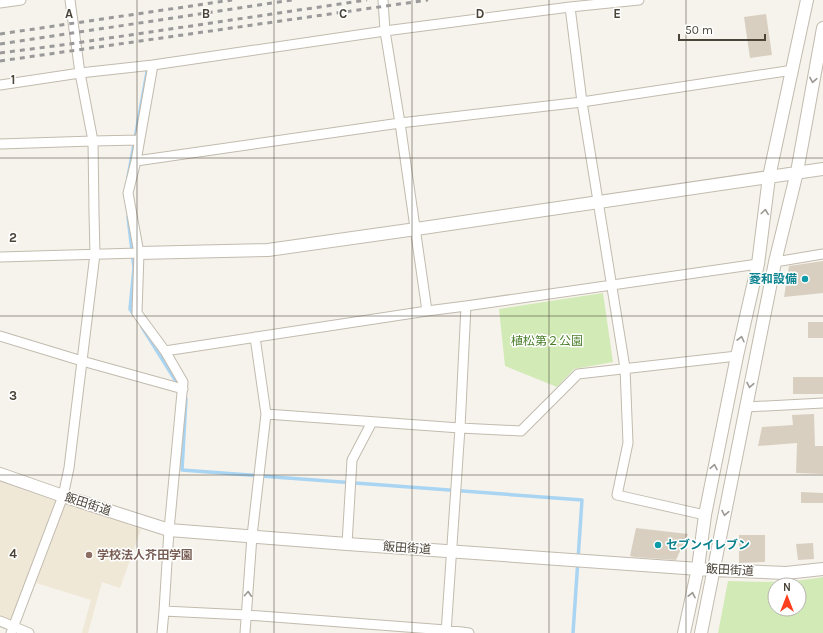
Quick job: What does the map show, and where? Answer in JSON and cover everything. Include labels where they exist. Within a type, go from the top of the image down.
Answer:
[{"type":"street","points":[[0,3],[21,0]]},
{"type":"street","points":[[12,630],[63,496],[69,468],[95,254],[93,141],[80,73],[70,0]]},
{"type":"street","points":[[383,0],[385,31],[416,229],[427,311]]},
{"type":"street","points":[[0,84],[153,65],[385,31],[570,7],[639,0]]},
{"type":"street","points":[[684,633],[698,568],[705,515],[737,356],[758,264],[769,177],[807,0]]},
{"type":"street","points":[[570,7],[597,202],[625,368],[628,443],[617,495],[705,515]]},
{"type":"street","points":[[701,633],[775,262],[797,172],[820,59],[823,28]]},
{"type":"street","points":[[153,65],[136,161],[128,193],[139,253],[137,313],[165,351],[183,382],[169,530],[162,633]]},
{"type":"street","points":[[136,161],[400,123],[582,102],[793,70]]},
{"type":"street","points":[[0,144],[139,140]]},
{"type":"street","points":[[0,257],[268,250],[823,169]]},
{"type":"street","points":[[775,262],[823,254]]},
{"type":"street","points":[[165,351],[427,311],[758,264]]},
{"type":"street","points":[[446,632],[460,428],[466,306]]},
{"type":"street","points":[[0,336],[82,361],[183,389]]},
{"type":"street","points":[[245,633],[252,536],[266,414],[255,337]]},
{"type":"street","points":[[266,414],[521,431],[578,374],[737,356]]},
{"type":"street","points":[[746,406],[823,403]]},
{"type":"street","points":[[347,544],[352,460],[372,422]]},
{"type":"street","name":"飯田街道","points":[[0,474],[169,530],[713,570],[786,573],[823,569]]},
{"type":"street","points":[[164,611],[246,615],[469,633]]},
{"type":"street","points":[[0,621],[12,630],[29,633]]},
{"type":"shaded area","points":[[0,482],[56,501],[11,620],[0,616]]},
{"type":"shaded area","name":"学校法人芥田学園","points":[[66,503],[141,529],[120,588],[102,582],[88,633],[82,633],[91,600],[36,583]]},
{"type":"green space","name":"植松第２公園","points":[[603,293],[613,362],[574,369],[557,387],[505,366],[499,309]]},
{"type":"green space","points":[[823,577],[823,633],[718,633],[728,581],[767,582],[767,617],[807,617],[807,579]]},
{"type":"building","points":[[766,14],[772,55],[750,58],[744,17]]},
{"type":"building","name":"菱和設備","points":[[823,261],[823,293],[784,297],[789,266]]},
{"type":"building","points":[[808,322],[823,322],[823,338],[808,338]]},
{"type":"building","points":[[793,377],[823,377],[823,394],[793,394]]},
{"type":"building","points":[[814,414],[815,446],[823,446],[823,474],[796,473],[797,443],[758,446],[762,427],[793,425],[792,415]]},
{"type":"building","points":[[801,492],[823,493],[823,503],[801,503]]},
{"type":"building","name":"セブンイレブン","points":[[636,528],[688,534],[676,560],[634,557],[630,556]]},
{"type":"building","points":[[739,535],[765,535],[765,562],[739,563]]},
{"type":"building","points":[[813,543],[814,559],[798,560],[796,544]]},
{"type":"waterway","points":[[128,177],[147,72]]},
{"type":"waterway","points":[[128,217],[134,268],[130,309],[134,315]]},
{"type":"waterway","points":[[142,327],[179,386]]},
{"type":"waterway","points":[[184,395],[186,399],[182,470],[582,500],[573,633]]},
{"type":"railway","points":[[0,34],[232,0]]},
{"type":"railway","points":[[0,44],[292,0]]},
{"type":"railway","points":[[0,53],[367,0]]},
{"type":"railway","points":[[0,61],[428,0]]},
{"type":"place","name":"菱和設備","points":[[805,279]]},
{"type":"place","name":"セブンイレブン","points":[[658,545]]},
{"type":"place","name":"学校法人芥田学園","points":[[89,555]]}]
